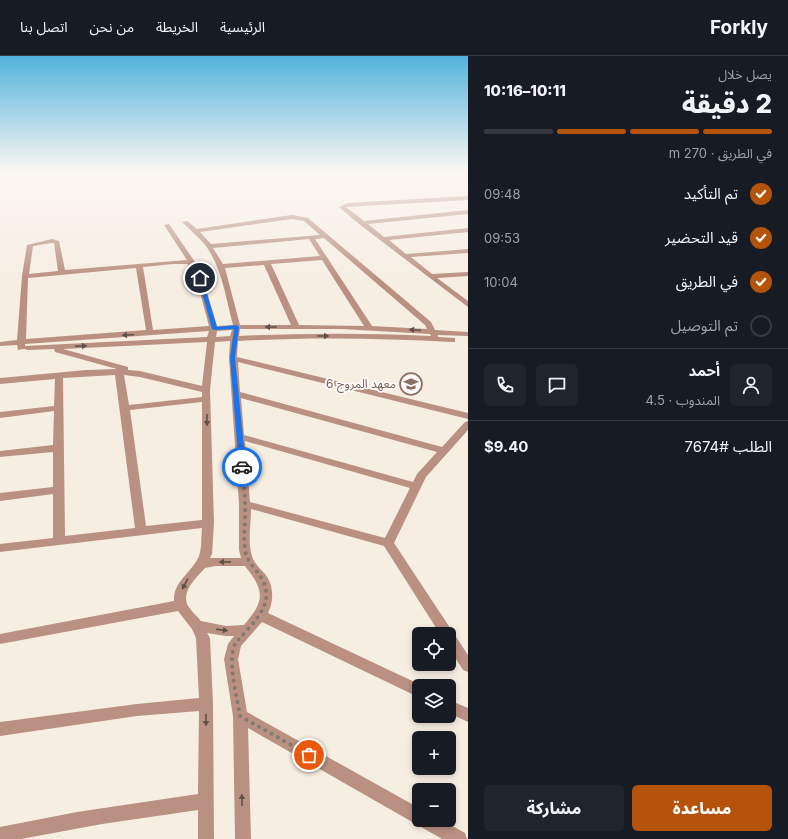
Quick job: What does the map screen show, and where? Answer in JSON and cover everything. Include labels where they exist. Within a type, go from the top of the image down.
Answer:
[{"type":"street","points":[[343,208],[468,305]]},
{"type":"street","points":[[361,223],[468,212]]},
{"type":"street","points":[[196,231],[298,217],[306,219],[428,324],[435,335]]},
{"type":"street","points":[[185,222],[196,231],[221,266],[235,332],[233,358],[245,504],[244,543],[248,562],[262,579],[266,590],[264,607],[260,615],[235,644],[231,659],[240,716],[243,839]]},
{"type":"street","points":[[167,225],[192,263],[196,265],[213,334],[206,395],[208,523],[206,554],[202,564],[184,584],[180,594],[180,605],[197,626],[203,638],[206,704],[206,839]]},
{"type":"street","points":[[382,239],[468,230]]},
{"type":"street","points":[[208,246],[326,236]]},
{"type":"street","points":[[311,237],[369,328]]},
{"type":"street","points":[[21,345],[25,276],[30,245],[52,241],[57,242],[62,272]]},
{"type":"street","points":[[317,246],[336,244]]},
{"type":"street","points":[[405,256],[468,251]]},
{"type":"street","points":[[221,266],[324,258]]},
{"type":"street","points":[[25,276],[173,262],[192,263]]},
{"type":"street","points":[[267,263],[296,326]]},
{"type":"street","points":[[139,265],[150,333]]},
{"type":"street","points":[[431,276],[468,274]]},
{"type":"street","points":[[0,344],[48,347],[296,326],[369,328],[435,335],[468,341]]},
{"type":"street","points":[[235,332],[334,336],[468,334]]},
{"type":"street","points":[[0,348],[66,338],[150,333],[213,334]]},
{"type":"street","points":[[48,347],[108,363],[206,395]]},
{"type":"street","points":[[233,358],[468,416]]},
{"type":"street","points":[[0,381],[98,372],[140,374]]},
{"type":"street","points":[[119,372],[141,530]]},
{"type":"street","points":[[59,376],[59,541]]},
{"type":"street","points":[[237,394],[445,451]]},
{"type":"street","points":[[125,408],[206,395]]},
{"type":"street","points":[[0,414],[58,408]]},
{"type":"street","points":[[388,543],[421,476],[468,424]]},
{"type":"street","points":[[240,436],[415,486]]},
{"type":"street","points":[[0,454],[58,448]]},
{"type":"street","points":[[0,497],[58,490]]},
{"type":"street","points":[[245,504],[388,543],[442,627]]},
{"type":"street","points":[[0,548],[208,523]]},
{"type":"street","points":[[202,564],[216,562],[248,562]]},
{"type":"street","points":[[0,639],[180,605]]},
{"type":"street","points":[[260,615],[412,689]]},
{"type":"street","points":[[197,626],[226,631],[246,630]]},
{"type":"street","points":[[456,648],[468,666]]},
{"type":"street","points":[[0,729],[137,710],[206,704]]},
{"type":"street","points":[[456,709],[468,715]]},
{"type":"street","points":[[240,716],[412,813]]},
{"type":"street","points":[[0,835],[35,827],[144,809],[205,801]]},
{"type":"street","points":[[438,827],[459,839]]},
{"type":"way so far","points":[[242,467],[245,504],[244,537],[246,556],[248,562],[262,579],[266,590],[266,597],[264,607],[260,615],[246,630],[232,649],[232,668],[240,716],[309,755]]},
{"type":"place","name":"معهد المروج 6","points":[[411,384]]},
{"type":"route","points":[[200,278],[214,329],[237,327],[234,338],[233,358],[242,467]]}]
